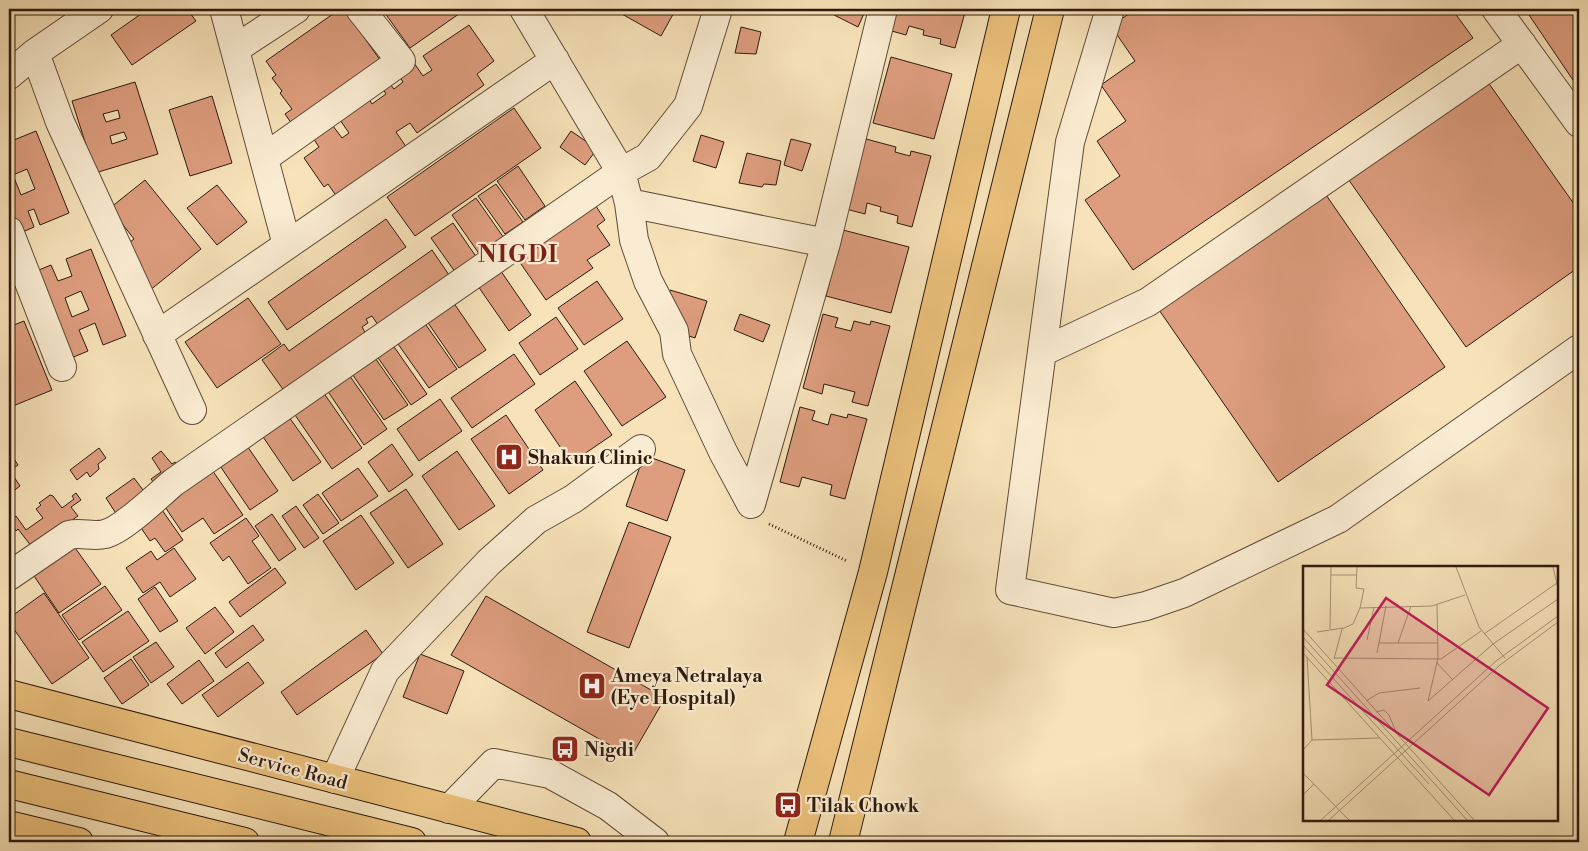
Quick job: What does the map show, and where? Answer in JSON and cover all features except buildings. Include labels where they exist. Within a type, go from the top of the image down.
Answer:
[{"type":"main road","points":[[798,842],[873,572],[1006,9]]},
{"type":"main road","points":[[843,842],[1050,9]]},
{"type":"main road","name":"Service Road","points":[[9,694],[577,842]]},
{"type":"main road","points":[[9,742],[412,842]]},
{"type":"main road","points":[[9,784],[245,842]]},
{"type":"main road","points":[[9,825],[79,842]]},
{"type":"street","points":[[9,75],[35,53],[99,9]]},
{"type":"street","points":[[224,9],[287,244]]},
{"type":"street","points":[[235,49],[296,9]]},
{"type":"street","points":[[264,158],[401,61],[360,9]]},
{"type":"street","points":[[524,9],[621,172],[630,202],[634,240],[648,281],[674,331],[677,354],[723,452],[751,504]]},
{"type":"street","points":[[9,576],[69,535],[80,532],[104,534],[118,528],[174,482],[621,172],[648,157],[688,106],[718,9]]},
{"type":"street","points":[[751,504],[826,243],[883,9]]},
{"type":"street","points":[[1110,9],[1070,142],[1010,590],[1114,613],[1146,606],[1184,593],[1338,519],[1579,349]]},
{"type":"street","points":[[1496,9],[1579,123]]},
{"type":"street","points":[[1042,352],[1148,302],[1522,44]]},
{"type":"street","points":[[35,53],[60,122],[192,410]]},
{"type":"street","points":[[157,335],[554,60]]},
{"type":"street","points":[[630,202],[826,243]]},
{"type":"street","points":[[9,231],[62,367]]},
{"type":"street","points":[[335,779],[385,671],[489,562],[536,520],[573,499],[640,449]]},
{"type":"street","points":[[449,809],[494,763],[550,774],[608,806],[655,842]]},
{"type":"path","points":[[751,504],[764,521],[873,572]]},
{"type":"place","name":"Shakun Clinic","points":[[509,457]]},
{"type":"place","name":"Ameya Netralaya (Eye Hospital)","points":[[592,686]]},
{"type":"place","name":"Nigdi","points":[[565,749]]},
{"type":"place","name":"Tilak Chowk","points":[[788,805]]},
{"type":"district","name":"NIGDI","points":[[518,254]]}]
